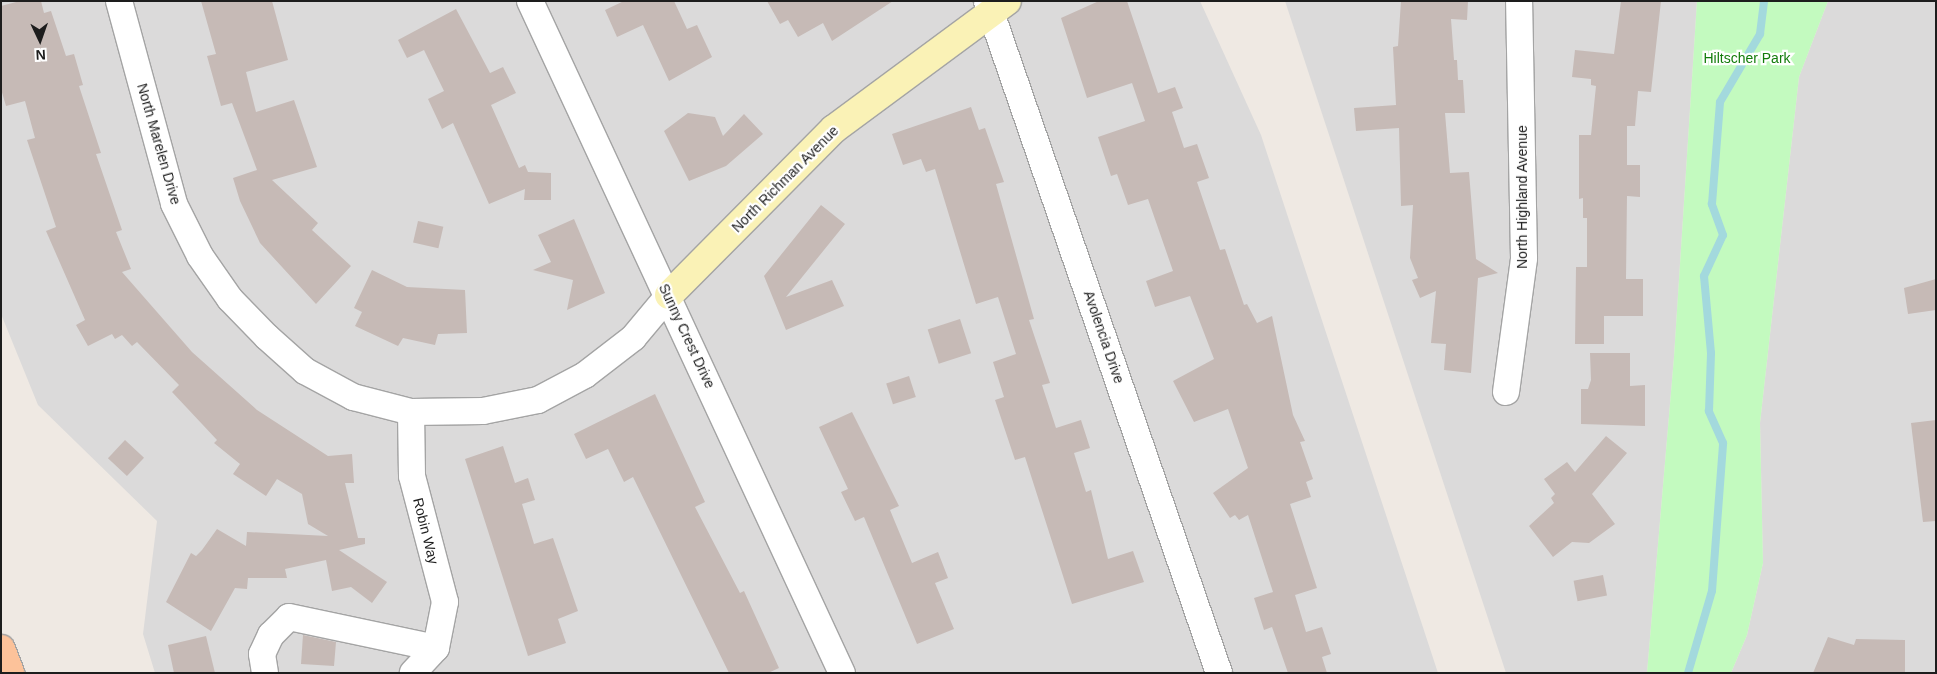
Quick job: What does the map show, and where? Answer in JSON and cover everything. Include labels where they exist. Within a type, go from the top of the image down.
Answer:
[{"type":"main road","points":[[1,649],[10,673]]},
{"type":"street","name":"North Marelen Drive","points":[[119,1],[174,204],[200,256],[230,299],[305,370],[354,397],[412,412],[483,411],[538,400],[586,375],[633,338],[669,296]]},
{"type":"street","name":"Sunny Crest Drive","points":[[530,1],[669,296],[842,673]]},
{"type":"street","name":"North Highland Avenue","points":[[1506,392],[1524,258],[1519,1]]},
{"type":"street","name":"North Richman Avenue","points":[[669,296],[834,130],[996,5]]},
{"type":"street","name":"Avolencia Drive","points":[[996,5],[1219,673]]},
{"type":"street","name":"Robin Way","points":[[412,412],[412,476],[445,602],[436,648]]},
{"type":"street","points":[[265,673],[262,654],[271,635],[289,617],[436,648]]},
{"type":"street","points":[[413,673],[436,648]]},
{"type":"shaded area","points":[[1,1],[1200,1],[1261,135],[1438,673],[155,673],[143,634],[157,521],[38,405],[1,314]]},
{"type":"shaded area","points":[[1285,1],[1697,1],[1674,357],[1647,673],[1506,673]]},
{"type":"shaded area","points":[[1828,1],[1936,1],[1936,673],[1731,673],[1747,635],[1763,563],[1760,423],[1799,77]]},
{"type":"green space","name":"Hiltscher Park","points":[[1697,1],[1828,1],[1799,77],[1760,423],[1763,563],[1747,635],[1731,673],[1647,673],[1674,357]]},
{"type":"building","points":[[20,1],[41,1],[44,13],[51,11],[66,56],[74,54],[83,85],[79,86],[101,153],[96,154],[122,230],[116,232],[131,269],[122,272],[192,352],[257,410],[328,456],[352,454],[354,483],[345,483],[358,538],[365,538],[365,544],[339,550],[387,582],[372,603],[351,587],[332,591],[326,560],[285,569],[287,578],[248,578],[247,589],[235,588],[211,631],[166,602],[191,553],[196,556],[217,529],[246,546],[247,532],[328,536],[308,524],[302,494],[277,479],[266,496],[233,474],[240,464],[214,443],[217,440],[172,392],[179,385],[137,342],[132,346],[122,335],[115,339],[112,334],[88,346],[76,325],[85,320],[46,231],[56,227],[27,140],[35,138],[25,101],[6,106],[1,89],[1,6]]},
{"type":"building","points":[[201,1],[272,1],[288,60],[246,72],[256,112],[294,100],[317,167],[272,180],[318,223],[312,230],[351,266],[316,304],[260,243],[240,201],[233,178],[257,170],[232,103],[221,106],[207,56],[216,54]]},
{"type":"building","points":[[624,1],[674,1],[687,29],[697,25],[712,57],[669,81],[643,25],[617,37],[605,10]]},
{"type":"building","points":[[767,1],[893,1],[832,41],[823,23],[798,37],[788,20],[780,24]]},
{"type":"building","points":[[1099,1],[1127,1],[1158,93],[1175,87],[1183,108],[1172,112],[1184,148],[1197,144],[1209,178],[1197,182],[1220,250],[1225,249],[1244,305],[1247,304],[1257,323],[1272,316],[1293,415],[1305,441],[1300,442],[1313,479],[1306,482],[1311,497],[1290,504],[1317,588],[1295,595],[1306,632],[1322,627],[1331,654],[1322,657],[1327,673],[1288,673],[1272,627],[1264,630],[1254,598],[1273,592],[1248,515],[1239,520],[1235,515],[1230,518],[1213,493],[1248,468],[1228,409],[1194,422],[1173,381],[1214,359],[1190,296],[1155,307],[1146,281],[1173,271],[1148,199],[1128,205],[1117,174],[1111,176],[1098,137],[1145,121],[1132,83],[1087,98],[1061,18]]},
{"type":"building","points":[[1401,1],[1468,1],[1467,20],[1451,19],[1454,60],[1457,60],[1458,80],[1463,80],[1465,113],[1445,113],[1450,173],[1469,172],[1476,259],[1498,273],[1478,278],[1471,373],[1444,370],[1446,344],[1431,343],[1436,291],[1420,298],[1412,280],[1418,278],[1410,258],[1413,205],[1401,206],[1399,128],[1356,131],[1354,108],[1396,105],[1393,47],[1398,46]]},
{"type":"building","points":[[1621,1],[1661,1],[1651,92],[1638,91],[1635,126],[1627,126],[1627,165],[1640,165],[1640,197],[1627,196],[1626,279],[1643,279],[1643,316],[1604,316],[1604,344],[1575,344],[1576,267],[1587,267],[1587,218],[1583,218],[1583,198],[1579,199],[1579,135],[1591,135],[1596,86],[1591,85],[1591,79],[1572,77],[1575,50],[1614,54]]},
{"type":"building","points":[[456,9],[490,73],[503,67],[516,93],[491,105],[519,168],[525,165],[528,172],[551,173],[551,200],[524,200],[525,189],[489,204],[453,123],[442,129],[428,99],[444,91],[424,50],[407,58],[398,40]]},
{"type":"building","points":[[971,107],[979,130],[985,128],[1004,182],[996,184],[1034,319],[1029,320],[1050,383],[1042,385],[1056,428],[1081,420],[1090,448],[1074,453],[1086,492],[1091,490],[1108,559],[1133,551],[1144,582],[1072,604],[1025,457],[1015,460],[995,400],[1004,397],[993,362],[1016,354],[998,297],[976,304],[935,169],[926,172],[921,159],[903,165],[892,134]]},
{"type":"building","points":[[688,113],[715,117],[723,136],[744,114],[763,134],[726,166],[689,181],[664,131]]},
{"type":"building","points":[[821,205],[845,224],[786,297],[832,280],[844,306],[786,330],[764,276]]},
{"type":"building","points":[[574,219],[605,293],[567,310],[573,280],[533,270],[551,262],[538,235]]},
{"type":"building","points":[[418,221],[443,227],[438,248],[413,242]]},
{"type":"building","points":[[372,270],[407,287],[465,290],[467,333],[438,334],[435,345],[403,338],[398,346],[355,326],[362,312],[354,308]]},
{"type":"building","points":[[1936,279],[1936,310],[1908,314],[1904,288]]},
{"type":"building","points":[[960,319],[971,353],[939,364],[928,330]]},
{"type":"building","points":[[1590,353],[1630,353],[1630,386],[1645,385],[1645,426],[1581,424],[1581,389],[1588,389],[1591,380]]},
{"type":"building","points":[[909,376],[916,397],[893,404],[886,383]]},
{"type":"building","points":[[655,394],[705,502],[695,507],[740,593],[744,591],[779,668],[768,673],[729,673],[633,477],[624,482],[608,449],[586,459],[574,434]]},
{"type":"building","points":[[852,412],[899,506],[890,510],[912,563],[938,552],[948,578],[935,583],[954,629],[917,644],[864,517],[855,521],[841,492],[848,489],[819,427]]},
{"type":"building","points":[[1936,420],[1936,521],[1923,522],[1911,423]]},
{"type":"building","points":[[1606,436],[1627,453],[1592,494],[1615,524],[1589,543],[1572,542],[1553,557],[1529,526],[1554,503],[1551,498],[1555,494],[1544,479],[1567,462],[1575,472]]},
{"type":"building","points":[[125,440],[144,458],[127,476],[108,458]]},
{"type":"building","points":[[503,446],[515,483],[528,478],[535,500],[522,504],[534,544],[553,538],[578,611],[558,619],[566,643],[528,656],[465,459]]},
{"type":"building","points":[[1603,575],[1607,596],[1578,601],[1574,581]]},
{"type":"building","points":[[303,635],[336,642],[334,666],[301,664]]},
{"type":"building","points":[[206,636],[215,673],[174,673],[168,645]]},
{"type":"building","points":[[1828,637],[1854,645],[1856,639],[1905,640],[1905,673],[1813,673]]},
{"type":"waterway","points":[[1688,673],[1712,591],[1723,443],[1709,411],[1711,353],[1704,276],[1723,235],[1712,204],[1720,102],[1760,34],[1764,1]]}]
